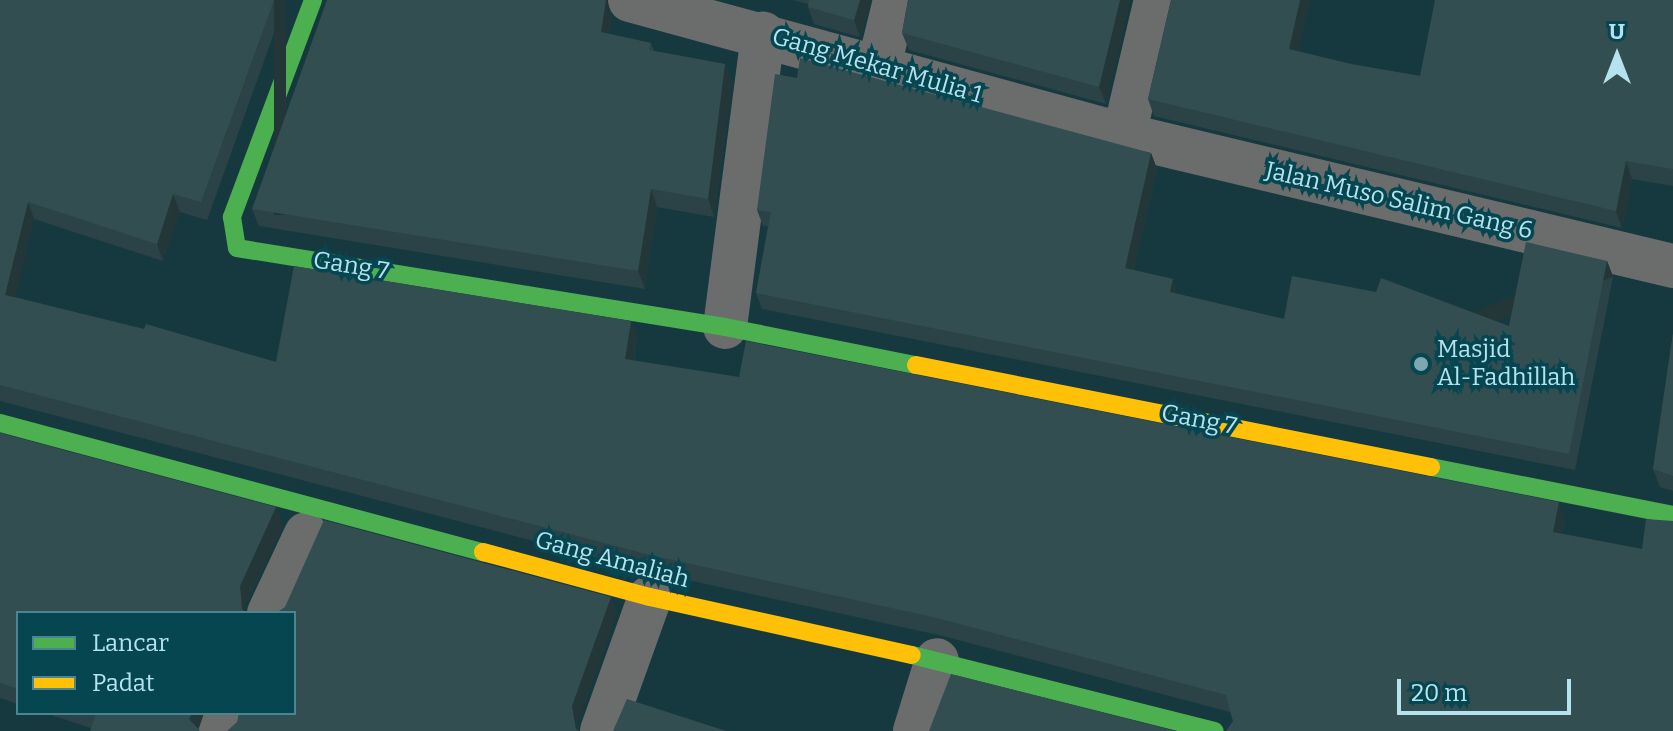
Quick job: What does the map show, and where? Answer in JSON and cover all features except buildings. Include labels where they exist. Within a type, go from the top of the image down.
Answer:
[{"type":"street","name":"Gang 7","points":[[313,0],[232,217],[237,248],[725,327],[1673,515]]},
{"type":"street","points":[[878,70],[895,0]]},
{"type":"street","points":[[1124,135],[1156,0]]},
{"type":"street","name":"Gang Mekar Mulia 1","points":[[646,1],[763,33],[878,70],[1124,135]]},
{"type":"street","points":[[725,327],[763,33]]},
{"type":"street","name":"Jalan Muso Salim Gang 6","points":[[1124,135],[1673,266]]},
{"type":"street","name":"Gang Amaliah","points":[[0,423],[650,597],[937,660],[1210,730]]},
{"type":"street","points":[[270,611],[306,534]]},
{"type":"street","points":[[602,731],[650,597]]},
{"type":"street","points":[[915,731],[937,660]]},
{"type":"traffic: fast","points":[[313,0],[232,217],[237,248],[725,327],[916,365]]},
{"type":"traffic: fast","points":[[0,423],[483,552]]},
{"type":"traffic: fast","points":[[1431,467],[1673,515]]},
{"type":"traffic: fast","points":[[912,655],[1215,731]]},
{"type":"traffic: slow","points":[[916,365],[1431,467]]},
{"type":"traffic: slow","points":[[483,552],[650,597],[912,655]]},
{"type":"place","name":"Masjid Al-Fadhillah","points":[[1421,364]]}]
